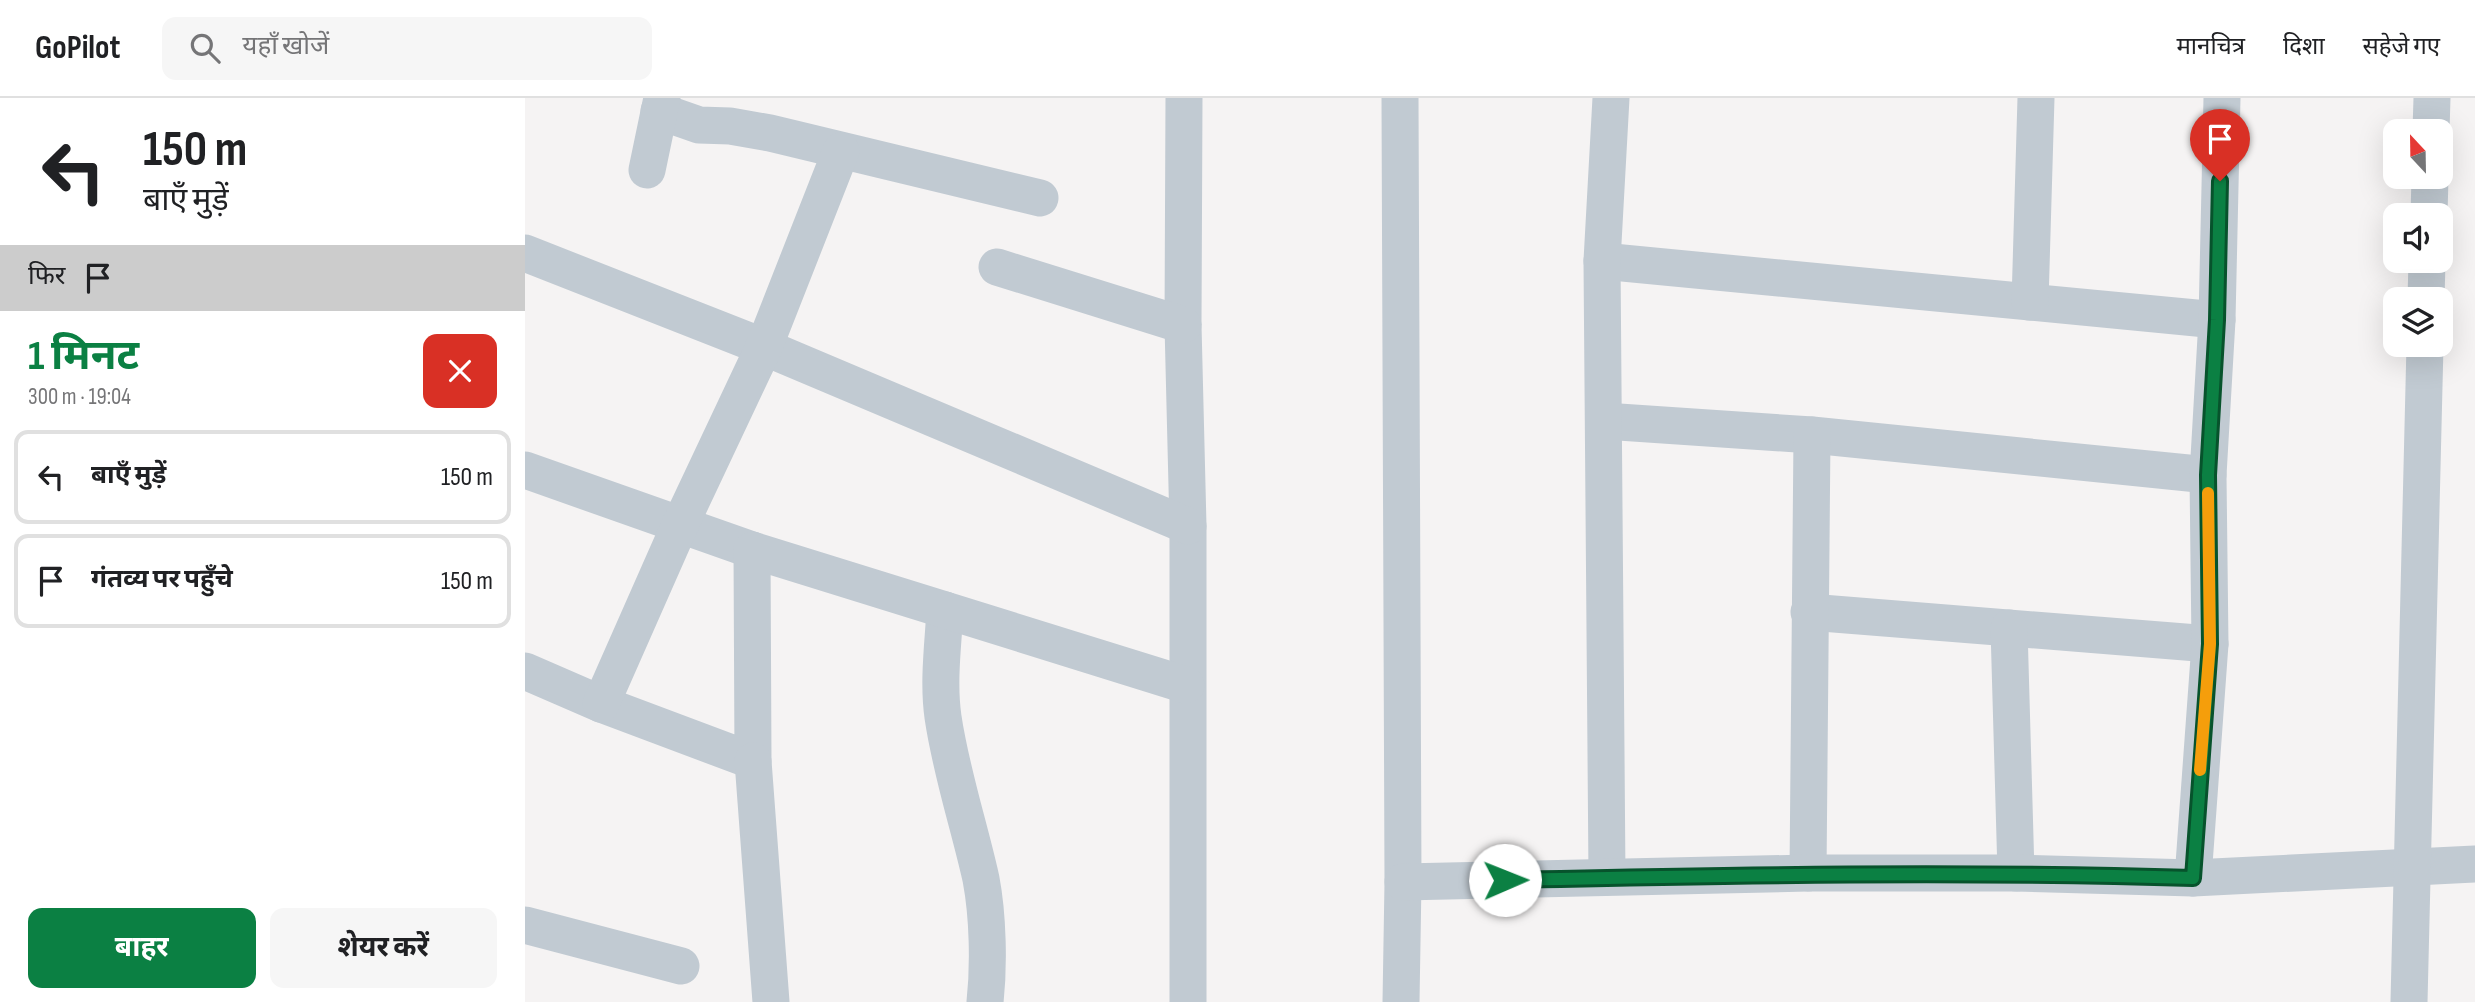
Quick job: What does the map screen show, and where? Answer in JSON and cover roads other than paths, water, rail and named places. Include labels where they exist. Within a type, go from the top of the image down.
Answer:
[{"type":"street","points":[[1184,98],[1183,325],[1188,526],[1188,1002]]},
{"type":"street","points":[[1400,98],[1403,882],[1401,1002]]},
{"type":"street","points":[[1608,877],[1602,261],[1611,98]]},
{"type":"street","points":[[2030,302],[2036,98]]},
{"type":"street","points":[[2193,878],[2210,644],[2208,475],[2217,320],[2222,98]]},
{"type":"street","points":[[2431,119],[2432,98]]},
{"type":"street","points":[[647,170],[661,105],[699,125],[730,125],[1040,198]]},
{"type":"street","points":[[601,704],[680,525],[764,347],[841,151]]},
{"type":"street","points":[[525,253],[764,347],[1188,526]]},
{"type":"street","points":[[1602,261],[2217,320]]},
{"type":"street","points":[[997,267],[1183,325]]},
{"type":"street","points":[[2409,1002],[2425,357]]},
{"type":"street","points":[[1604,421],[1812,435],[2208,475]]},
{"type":"street","points":[[1808,873],[1812,435]]},
{"type":"street","points":[[525,470],[752,550],[1187,685]]},
{"type":"street","points":[[752,550],[753,761],[771,1002]]},
{"type":"street","points":[[945,610],[941,685],[943,716],[981,882],[985,911],[985,1002]]},
{"type":"street","points":[[1809,612],[2210,644]]},
{"type":"street","points":[[2009,628],[2016,873]]},
{"type":"street","points":[[527,681],[601,704],[753,761]]},
{"type":"street","points":[[1403,882],[1808,873],[2016,873],[2193,878],[2475,864]]},
{"type":"street","points":[[525,925],[681,966]]}]
